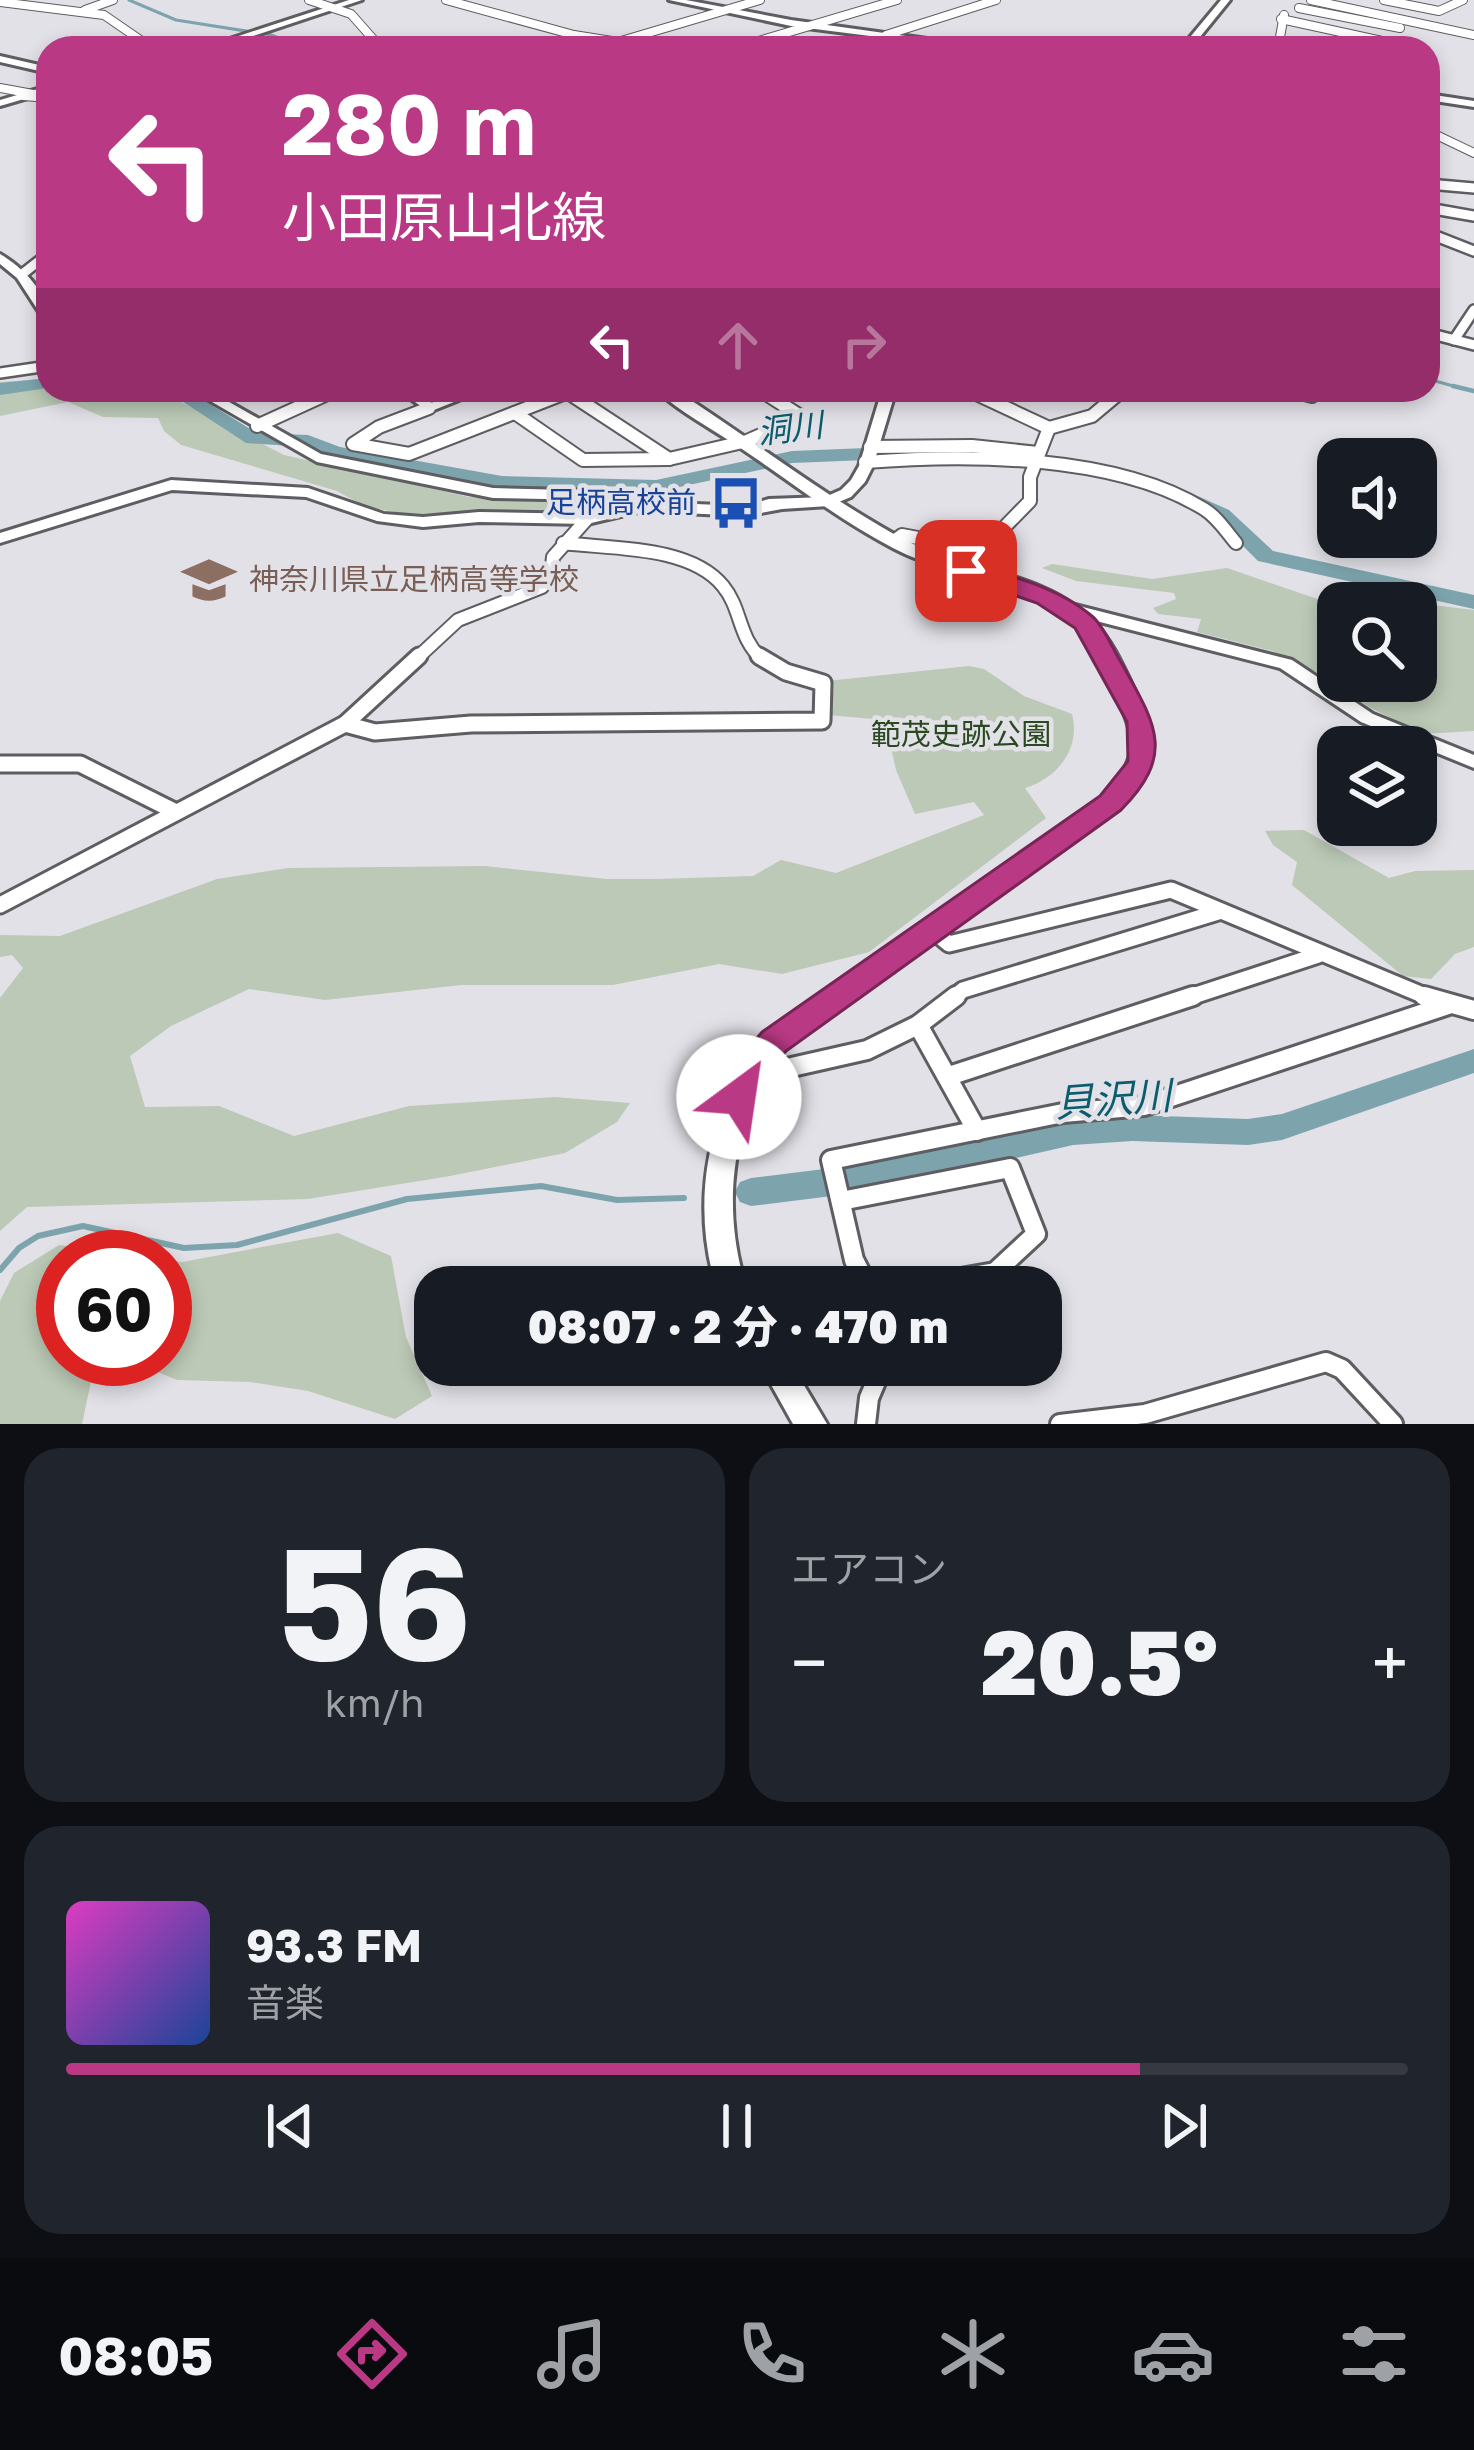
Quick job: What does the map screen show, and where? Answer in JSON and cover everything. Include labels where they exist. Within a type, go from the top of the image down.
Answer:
[{"type":"main road","points":[[0,58],[36,67]]},
{"type":"main road","points":[[683,402],[894,541],[927,558],[1067,608],[1096,638],[1141,722],[1142,761],[1131,782],[1111,803],[774,1042],[751,1069],[739,1097],[715,1207],[716,1238],[725,1266]]},
{"type":"main road","points":[[788,1386],[811,1424]]},
{"type":"street","points":[[80,12],[113,0]]},
{"type":"street","points":[[309,0],[357,19],[371,36]]},
{"type":"street","points":[[249,36],[358,0]]},
{"type":"street","points":[[446,0],[590,36]]},
{"type":"street","points":[[673,0],[894,36]]},
{"type":"street","points":[[637,36],[760,0]]},
{"type":"street","points":[[783,36],[897,0]]},
{"type":"street","points":[[886,35],[996,0]]},
{"type":"street","points":[[1196,36],[1225,0]]},
{"type":"street","points":[[1281,19],[1313,0],[1403,24],[1428,9]]},
{"type":"street","points":[[1384,0],[1439,11],[1463,0]]},
{"type":"street","points":[[0,2],[104,15],[135,36]]},
{"type":"street","points":[[1299,8],[1474,34]]},
{"type":"street","points":[[1281,19],[1359,36]]},
{"type":"street","points":[[1279,36],[1281,19]]},
{"type":"street","points":[[0,88],[28,95]]},
{"type":"street","points":[[0,103],[36,95]]},
{"type":"street","points":[[1440,100],[1474,104]]},
{"type":"street","points":[[1440,137],[1474,153]]},
{"type":"street","points":[[1440,185],[1474,188]]},
{"type":"street","points":[[1440,210],[1474,216]]},
{"type":"street","points":[[1440,238],[1474,251]]},
{"type":"street","points":[[0,258],[21,275],[36,297]]},
{"type":"street","points":[[21,275],[36,263]]},
{"type":"street","points":[[1454,340],[1474,310]]},
{"type":"street","points":[[1440,336],[1474,345]]},
{"type":"street","points":[[0,373],[36,368]]},
{"type":"street","points":[[218,402],[317,458],[493,493],[779,505],[838,502],[854,491],[885,402]]},
{"type":"street","points":[[257,426],[310,402]]},
{"type":"street","points":[[421,402],[429,408]]},
{"type":"street","points":[[445,402],[389,422],[353,444],[409,454],[540,402]]},
{"type":"street","points":[[583,402],[669,459]]},
{"type":"street","points":[[514,413],[583,460],[669,459],[748,442],[802,417],[779,402]]},
{"type":"street","points":[[994,402],[1049,428],[1092,416],[1109,402]]},
{"type":"street","points":[[894,541],[902,535],[976,549],[986,546],[1030,501],[1036,459],[1049,428]]},
{"type":"street","points":[[867,454],[1036,459],[1157,490],[1207,511],[1236,543]]},
{"type":"street","points":[[2,539],[171,485],[308,493],[404,520],[586,519],[642,506],[745,511],[779,505]]},
{"type":"street","points":[[0,905],[346,724],[458,620],[542,587],[563,543],[586,519]]},
{"type":"street","points":[[346,724],[375,732],[491,724],[822,721],[823,683],[784,673],[750,648],[723,586],[709,575],[636,551],[563,543]]},
{"type":"street","points":[[1067,608],[1286,664],[1367,718],[1474,761]]},
{"type":"street","points":[[0,764],[80,764],[174,811]]},
{"type":"street","points":[[932,930],[949,944],[1164,890],[1318,955],[1448,1005],[1474,1010]]},
{"type":"street","points":[[739,1097],[764,1091],[783,1070],[858,1054],[918,1025],[963,990],[1220,912]]},
{"type":"street","points":[[949,1076],[1318,955]]},
{"type":"street","points":[[857,1266],[832,1160],[1163,1101],[1448,1005]]},
{"type":"street","points":[[918,1025],[977,1131]]},
{"type":"street","points":[[841,1201],[1010,1168],[1036,1234],[1001,1266]]},
{"type":"street","points":[[1060,1424],[1145,1414],[1326,1362],[1342,1369],[1394,1424]]},
{"type":"street","points":[[866,1424],[874,1386]]},
{"type":"green space","points":[[36,380],[36,402],[68,402],[0,416],[0,382]]},
{"type":"green space","points":[[68,402],[181,402],[284,455],[469,497],[587,500],[590,506],[558,513],[404,514],[364,506],[337,491],[181,445],[164,431],[158,418],[103,417]]},
{"type":"green space","points":[[1052,564],[1152,579],[1227,568],[1317,599],[1317,672],[1272,651],[1197,632],[1201,619],[1158,614],[1153,608],[1176,599],[1174,593],[1076,581],[1042,568]]},
{"type":"green space","points":[[1437,606],[1474,610],[1474,731],[1437,733],[1437,726],[1406,726],[1362,702],[1437,702]]},
{"type":"green space","name":"範茂史跡公園","points":[[969,666],[984,669],[1024,696],[1072,714],[1070,750],[1048,777],[1025,788],[1046,818],[869,952],[782,974],[719,964],[613,985],[461,985],[325,1000],[249,989],[171,1026],[130,1056],[145,1107],[219,1106],[294,1136],[409,1106],[555,1097],[630,1103],[617,1122],[565,1153],[308,1199],[27,1207],[0,1231],[0,998],[23,968],[12,955],[0,957],[0,935],[60,936],[217,879],[288,868],[485,866],[607,879],[656,879],[753,876],[781,860],[836,873],[984,815],[974,802],[915,814],[896,770],[885,720],[827,715],[827,681]]},
{"type":"green space","points":[[1304,830],[1317,837],[1317,846],[1332,846],[1389,878],[1415,871],[1474,870],[1474,947],[1455,954],[1431,979],[1403,976],[1292,885],[1297,862],[1273,845],[1265,831]]},
{"type":"green space","points":[[338,1233],[391,1256],[406,1337],[414,1355],[414,1386],[428,1386],[432,1396],[395,1419],[308,1391],[250,1382],[192,1380],[192,1260]]},
{"type":"green space","points":[[36,1259],[36,1386],[90,1386],[82,1424],[0,1424],[0,1301],[14,1273]]},
{"type":"waterway","points":[[129,0],[176,20],[274,36]]},
{"type":"waterway","points":[[1440,382],[1454,386]]},
{"type":"waterway","name":"洞川","points":[[0,389],[36,384]]},
{"type":"waterway","points":[[1454,386],[1474,391]]},
{"type":"waterway","points":[[1454,386],[1464,389]]},
{"type":"waterway","name":"洞川","points":[[193,402],[253,439],[308,441],[335,452],[502,482],[656,486],[792,457],[942,451],[1006,455]]},
{"type":"waterway","name":"洞川","points":[[1191,499],[1222,514],[1266,556],[1474,602]]},
{"type":"waterway","name":"貝沢川","points":[[751,1192],[872,1177],[1073,1132],[1132,1128],[1248,1132],[1282,1127],[1474,1061]]},
{"type":"waterway","name":"貝沢川","points":[[0,1270],[19,1248],[38,1236],[83,1226],[184,1248],[237,1245],[407,1199],[541,1186],[617,1200],[684,1198]]},
{"type":"place","name":"足柄高校前","points":[[736,503]]},
{"type":"place","name":"神奈川県立足柄高等学校","points":[[209,580]]},
{"type":"route","points":[[739,1097],[751,1069],[774,1042],[1111,803],[1131,782],[1142,761],[1141,722],[1085,624],[1046,598],[966,571]]}]
